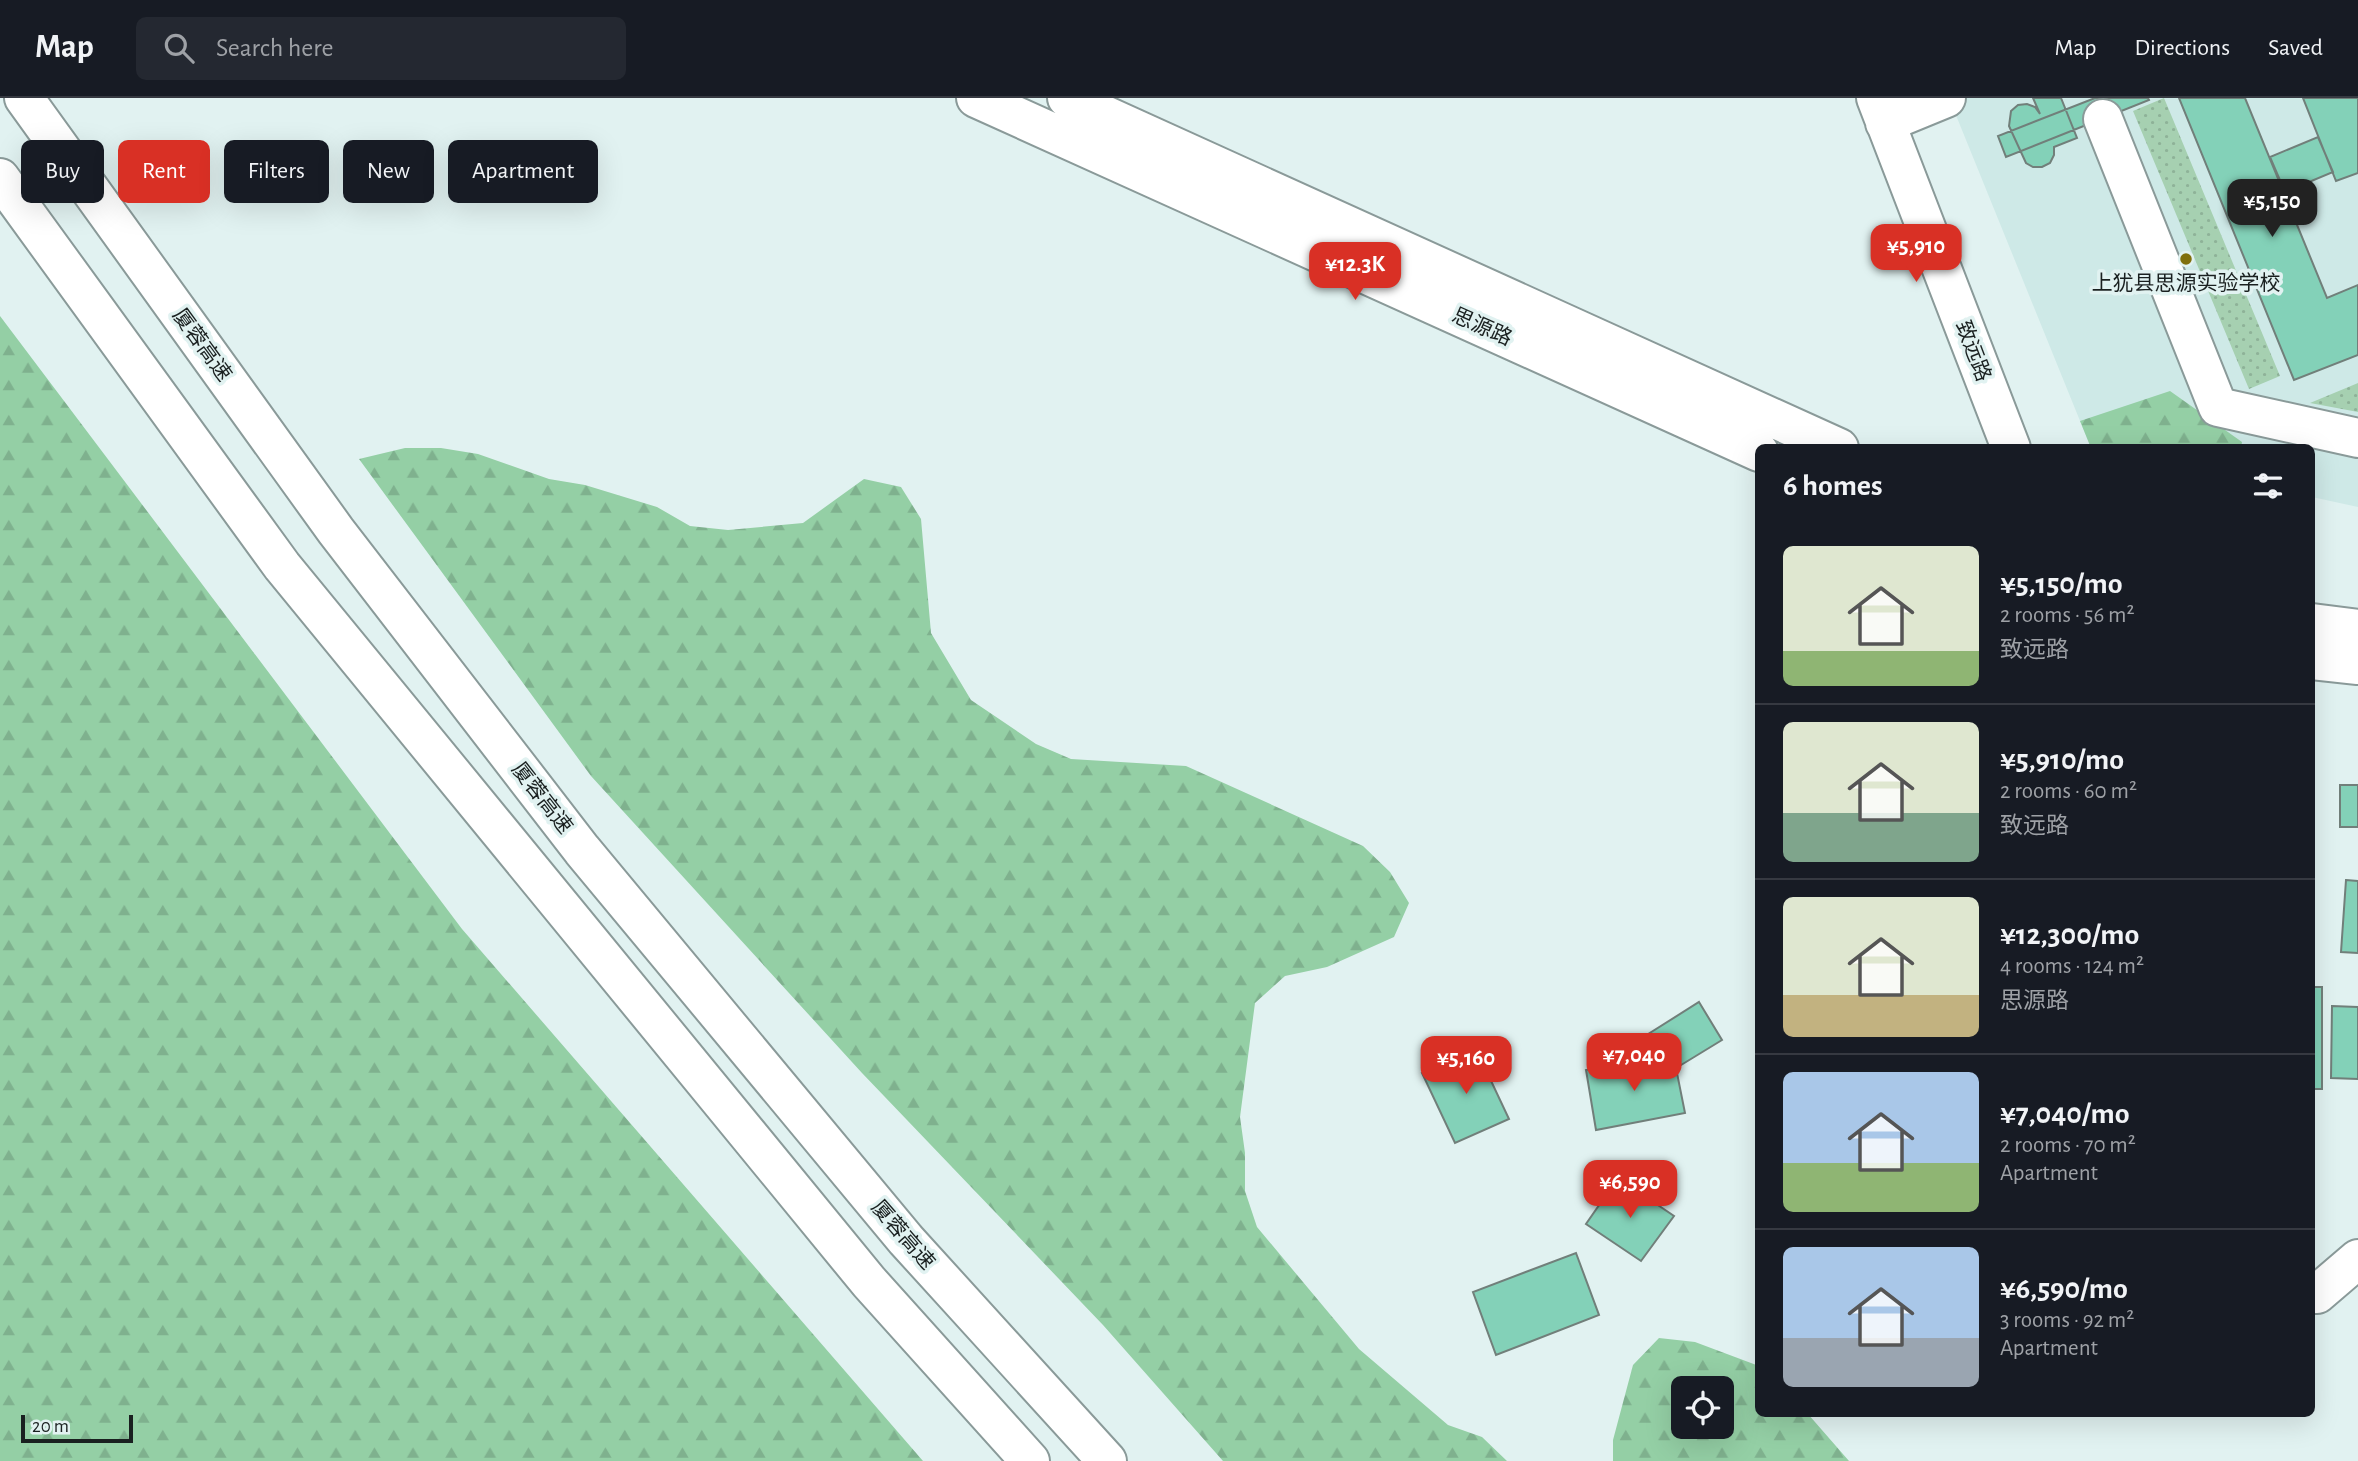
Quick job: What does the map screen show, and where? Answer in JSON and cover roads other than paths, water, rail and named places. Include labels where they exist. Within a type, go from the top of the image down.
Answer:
[{"type":"main road","name":"厦蓉高速","points":[[24,98],[336,530],[591,860],[906,1240],[1107,1461]]},
{"type":"main road","name":"思源路","points":[[976,98],[1755,450]]},
{"type":"main road","name":"思源路","points":[[1067,98],[1830,444]]},
{"type":"main road","points":[[1881,110],[1946,98]]},
{"type":"main road","points":[[2097,105],[2218,407],[2358,438]]},
{"type":"main road","name":"致远路","points":[[1881,110],[2009,444]]},
{"type":"main road","points":[[0,178],[282,566],[869,1282],[1030,1461]]},
{"type":"main road","points":[[2315,623],[2358,629]]},
{"type":"main road","points":[[2315,660],[2358,665]]},
{"type":"main road","points":[[2316,1294],[2358,1259]]},
{"type":"place","name":"上犹县思源实验学校","points":[[2186,259]]}]
